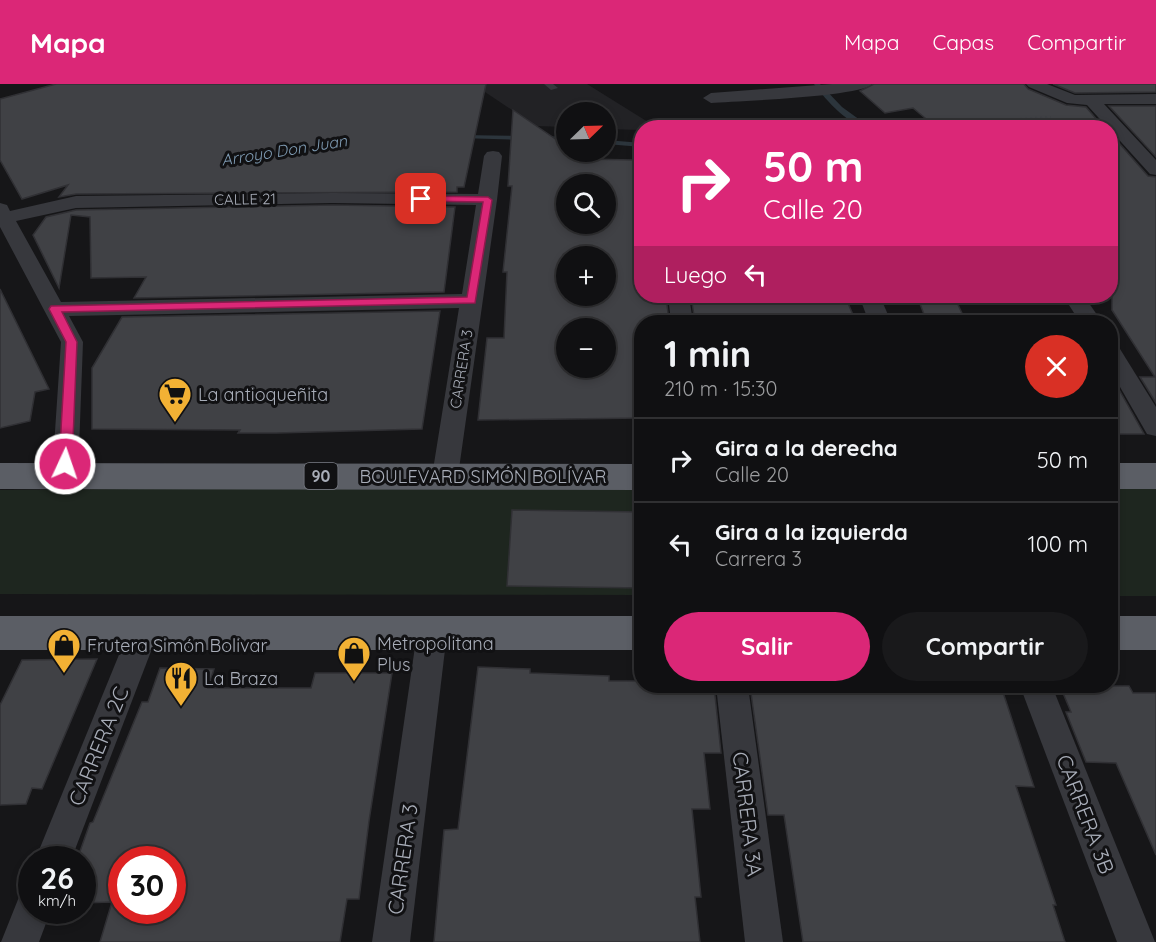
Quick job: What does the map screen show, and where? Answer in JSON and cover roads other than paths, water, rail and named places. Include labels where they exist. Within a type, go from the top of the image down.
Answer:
[{"type":"highway","name":"BOULEVARD SIMÓN BOLÍVAR","points":[[0,476],[634,477]]},
{"type":"highway","points":[[1118,476],[1156,476]]},
{"type":"highway","points":[[0,633],[634,633]]},
{"type":"highway","points":[[1118,633],[1156,633]]},
{"type":"street","points":[[711,98],[823,90],[864,84]]},
{"type":"street","points":[[1034,84],[1073,100],[1156,99]]},
{"type":"street","points":[[1090,99],[1110,120]]},
{"type":"street","points":[[1118,129],[1156,170]]},
{"type":"street","name":"CARRERA 3","points":[[445,476],[493,156]]},
{"type":"street","name":"CALLE 21","points":[[2,213],[87,202],[332,198],[488,200]]},
{"type":"street","points":[[2,213],[72,342],[65,476]]},
{"type":"street","points":[[54,309],[472,301]]},
{"type":"street","points":[[1118,365],[1156,427]]},
{"type":"street","name":"CARRERA 2C","points":[[59,846],[143,633]]},
{"type":"street","name":"CARRERA 3","points":[[391,942],[432,633]]},
{"type":"street","name":"CARRERA 3A","points":[[733,693],[764,942]]},
{"type":"street","name":"CARRERA 3B","points":[[1039,693],[1136,942]]},
{"type":"street","points":[[20,942],[27,924]]},
{"type":"waterway","points":[[817,84],[840,109],[855,120]]},
{"type":"waterway","name":"Arroyo Don Juan","points":[[461,137],[523,138]]},
{"type":"waterway","name":"Arroyo Don Juan","points":[[542,138],[556,139]]},
{"type":"waterway","name":"Arroyo Don Juan","points":[[616,143],[634,144]]},
{"type":"place","name":"La antioqueñita","points":[[175,423]]},
{"type":"place","name":"Frutera Simón Bolivar","points":[[64,674]]},
{"type":"place","name":"Metropolitana Plus","points":[[354,682]]},
{"type":"place","name":"La Braza","points":[[181,707]]}]
